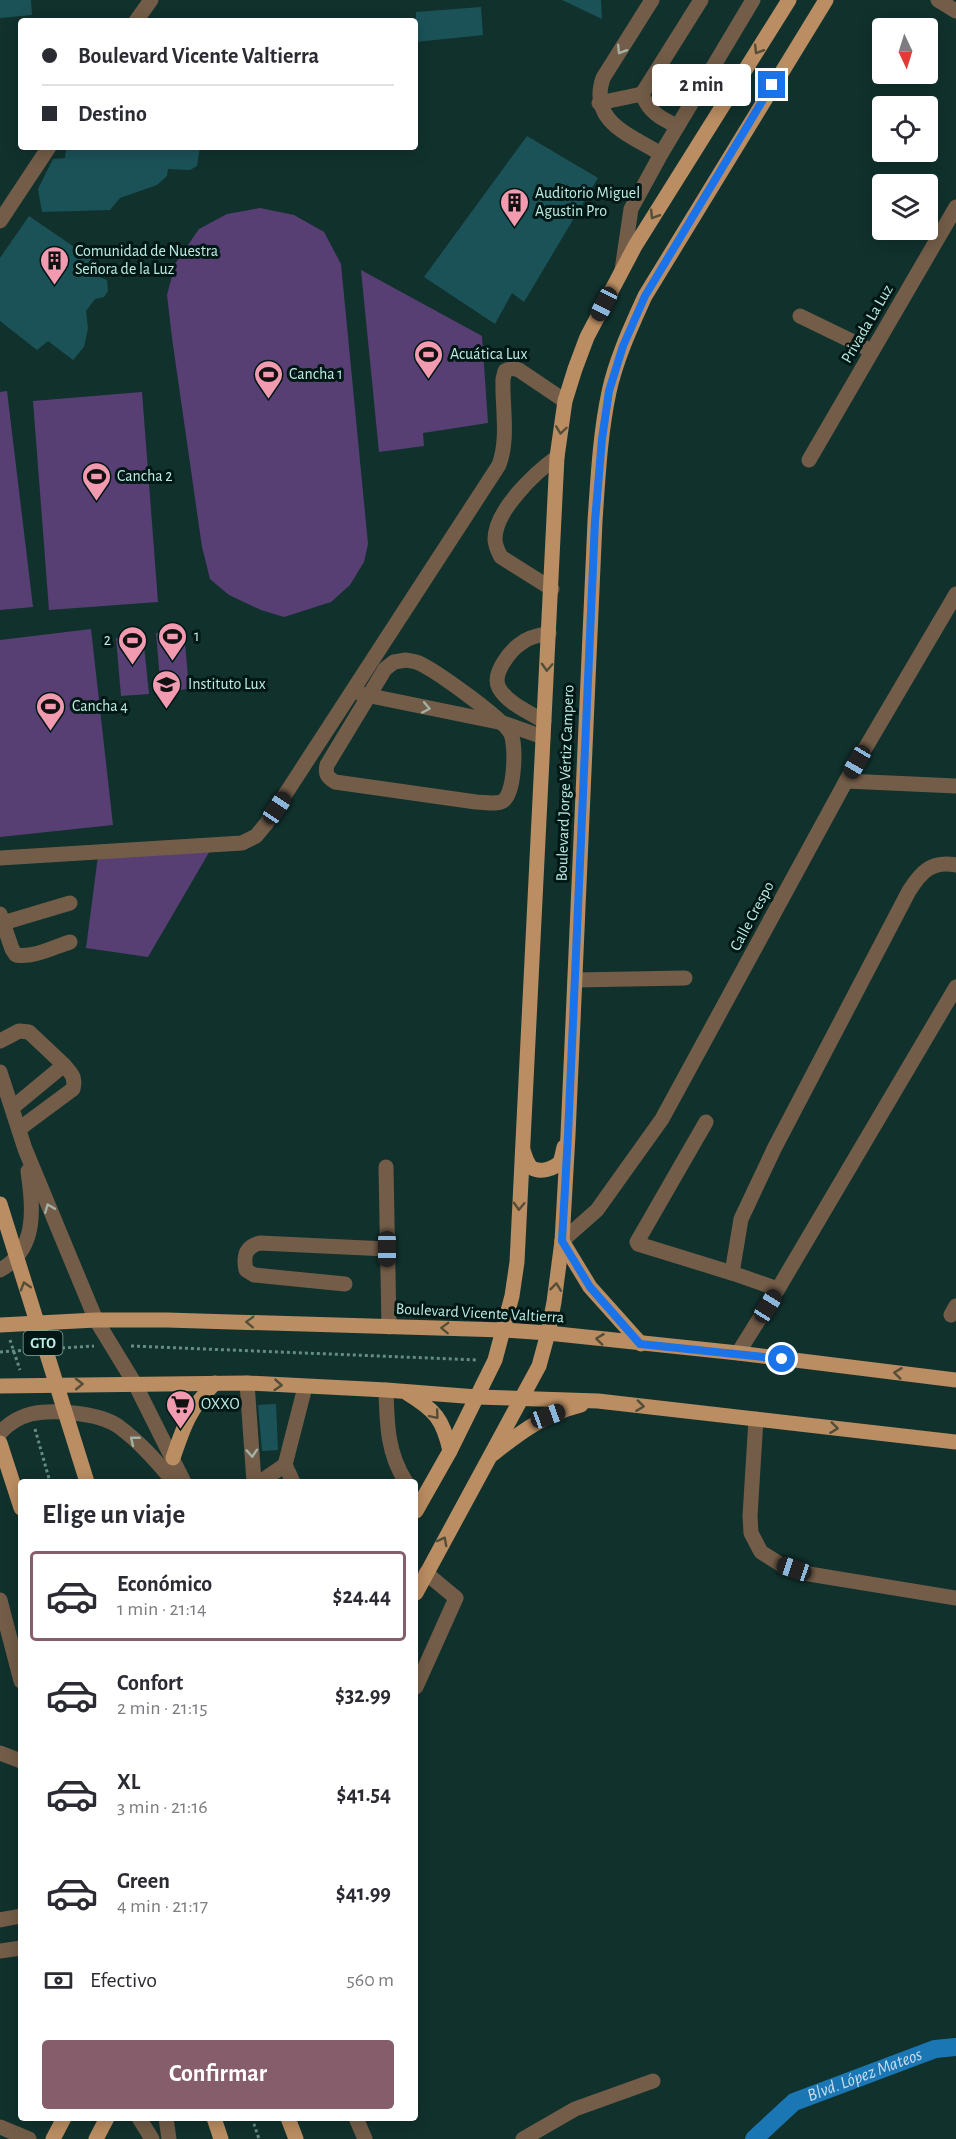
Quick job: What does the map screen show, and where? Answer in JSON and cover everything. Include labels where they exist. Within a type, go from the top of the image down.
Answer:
[{"type":"main road","name":"Boulevard Jorge Vértiz Campero","points":[[418,1502],[450,1450],[495,1360],[512,1296],[517,1262],[557,457],[565,401],[574,369],[587,337],[621,271],[789,0]]},
{"type":"main road","name":"Boulevard Jorge Vértiz Campero","points":[[418,1589],[538,1366],[554,1302],[562,1241],[568,1135],[595,521],[602,439],[609,391],[623,346],[645,296],[826,0]]},
{"type":"main road","points":[[522,1147],[532,1167],[539,1170],[550,1169],[560,1162],[568,1135]]},
{"type":"main road","name":"GTO","points":[[0,1204],[86,1479]]},
{"type":"main road","points":[[562,1241],[590,1287],[640,1344]]},
{"type":"main road","name":"Boulevard Vicente Valtierra","points":[[0,1325],[96,1320],[167,1320],[503,1330],[738,1353],[956,1380]]},
{"type":"main road","points":[[173,1458],[184,1425],[193,1408],[215,1383]]},
{"type":"main road","points":[[0,1386],[247,1383],[477,1397],[598,1401],[956,1442]]},
{"type":"main road","points":[[405,1391],[423,1402],[436,1415],[445,1428],[450,1450]]},
{"type":"main road","points":[[486,1460],[531,1424],[570,1408],[598,1401]]},
{"type":"main road","points":[[0,1443],[18,1499]]},
{"type":"main road","points":[[53,2139],[62,2121]]},
{"type":"main road","points":[[96,2139],[105,2121]]},
{"type":"main road","points":[[215,2121],[221,2139]]},
{"type":"main road","points":[[289,2121],[296,2139]]},
{"type":"street","points":[[138,18],[152,0]]},
{"type":"street","points":[[652,0],[603,78],[599,90],[599,103],[605,116],[616,126],[661,154]]},
{"type":"street","points":[[599,103],[642,94],[702,0]]},
{"type":"street","points":[[621,271],[631,209],[677,126],[753,0]]},
{"type":"street","points":[[938,0],[956,11]]},
{"type":"street","points":[[642,94],[653,112],[677,126]]},
{"type":"street","points":[[0,221],[47,150]]},
{"type":"street","name":"Privada La Luz","points":[[809,460],[956,207]]},
{"type":"street","points":[[800,316],[872,351]]},
{"type":"street","points":[[0,858],[242,843],[256,836],[310,759],[499,465],[504,440],[502,379],[505,372],[512,368],[519,370],[565,401]]},
{"type":"street","points":[[552,589],[501,557],[496,548],[495,538],[506,509],[521,489],[539,470],[557,457]]},
{"type":"street","name":"Calle Crespo","points":[[562,1241],[597,1210],[662,1119],[846,781],[956,594]]},
{"type":"street","points":[[544,721],[501,692],[497,685],[497,676],[523,641],[549,633]]},
{"type":"street","points":[[406,660],[417,662],[503,723],[511,734],[514,767],[509,794],[503,801],[476,802],[335,782],[328,778],[325,772],[385,669],[394,662],[406,660]]},
{"type":"street","points":[[352,692],[503,723],[543,737]]},
{"type":"street","points":[[310,759],[327,765]]},
{"type":"street","points":[[846,781],[956,786]]},
{"type":"street","points":[[732,1273],[741,1219],[774,1149],[909,891],[920,875],[932,866],[945,863],[956,865]]},
{"type":"street","points":[[70,903],[2,918],[16,955],[37,953],[70,942]]},
{"type":"street","points":[[575,980],[686,978]]},
{"type":"street","points":[[738,1353],[956,987]]},
{"type":"street","points":[[0,1041],[19,1031],[29,1032],[64,1065],[73,1075],[75,1082],[73,1089],[19,1129]]},
{"type":"street","points":[[12,1108],[64,1065]]},
{"type":"street","points":[[0,1072],[26,1149],[96,1320],[135,1384],[183,1479]]},
{"type":"street","points":[[706,1122],[637,1242],[778,1289]]},
{"type":"street","points":[[0,1270],[20,1255],[30,1230],[32,1209],[26,1149]]},
{"type":"street","points":[[386,1167],[389,1327]]},
{"type":"street","points":[[345,1284],[254,1275],[246,1270],[244,1259],[246,1251],[251,1245],[260,1243],[387,1249]]},
{"type":"street","points":[[247,1383],[254,1479]]},
{"type":"street","points":[[292,1479],[285,1465],[305,1387]]},
{"type":"street","points":[[386,1390],[391,1452],[404,1479]]},
{"type":"street","points":[[0,1433],[7,1425],[31,1414],[93,1415],[116,1425],[145,1448],[171,1479]]},
{"type":"street","points":[[756,1419],[750,1516],[752,1533],[761,1552],[780,1564],[809,1574],[956,1598]]},
{"type":"street","points":[[264,1479],[285,1465]]},
{"type":"street","points":[[418,1683],[456,1598],[426,1573]]},
{"type":"street","points":[[0,1600],[18,1669]]},
{"type":"street","points":[[0,1753],[18,1760]]},
{"type":"street","points":[[0,1920],[18,1917]]},
{"type":"street","points":[[0,1951],[18,1948]]},
{"type":"street","points":[[523,2139],[575,2109],[653,2081]]},
{"type":"street","points":[[141,2121],[152,2139]]},
{"type":"street","points":[[166,2121],[169,2139]]},
{"type":"street","points":[[357,2121],[365,2139]]},
{"type":"street","points":[[368,2121],[370,2139]]},
{"type":"street","points":[[0,2127],[29,2139]]},
{"type":"path","points":[[58,1348],[113,1345],[495,1360]]},
{"type":"path","points":[[0,1352],[36,1349]]},
{"type":"path","points":[[253,2121],[259,2139]]},
{"type":"shaded area","name":"Cancha 1","points":[[260,208],[294,215],[324,232],[341,264],[368,544],[364,562],[350,585],[331,602],[284,617],[261,610],[229,595],[210,579],[202,547],[167,295],[175,264],[199,229],[227,214]]},
{"type":"shaded area","name":"Acuática Lux","points":[[361,270],[482,336],[488,423],[423,433],[424,446],[379,452]]},
{"type":"shaded area","points":[[7,391],[33,607],[0,610],[0,392]]},
{"type":"shaded area","name":"Cancha 2","points":[[142,392],[158,602],[49,610],[33,401]]},
{"type":"shaded area","name":"Cancha 4","points":[[91,629],[113,825],[0,837],[0,640]]},
{"type":"shaded area","name":"1","points":[[184,631],[189,689],[161,692],[156,633]]},
{"type":"shaded area","name":"2","points":[[143,636],[149,694],[121,696],[116,638]]},
{"type":"shaded area","points":[[211,849],[148,957],[86,948],[98,856]]},
{"type":"building","points":[[0,0],[31,0],[32,15],[0,18]]},
{"type":"building","points":[[562,0],[601,0],[602,19]]},
{"type":"building","points":[[481,7],[483,35],[418,42],[416,12]]},
{"type":"building","name":"Auditorio Miguel Agustin Pro","points":[[527,136],[598,178],[524,302],[512,293],[495,324],[424,277]]},
{"type":"building","points":[[66,150],[200,150],[197,166],[190,170],[168,169],[167,176],[157,185],[120,198],[110,210],[42,212],[38,189],[53,159],[65,158]]},
{"type":"building","name":"Comunidad de Nuestra Señora de la Luz","points":[[29,216],[99,264],[91,274],[107,280],[108,291],[104,297],[95,299],[86,311],[88,328],[84,347],[73,360],[48,341],[37,350],[0,321],[0,258]]},
{"type":"building","points":[[276,1404],[278,1450],[262,1451],[258,1405]]},
{"type":"waterway","name":"Blvd. López Mateos","points":[[754,2139],[794,2102],[935,2049],[956,2047]]},
{"type":"place","name":"Auditorio Miguel Agustin Pro","points":[[514,228]]},
{"type":"place","name":"Comunidad de Nuestra Señora de la Luz","points":[[54,286]]},
{"type":"place","name":"Acuática Lux","points":[[429,380]]},
{"type":"place","name":"Cancha 1","points":[[268,400]]},
{"type":"place","name":"Cancha 2","points":[[96,502]]},
{"type":"place","name":"1","points":[[173,662]]},
{"type":"place","name":"2","points":[[132,666]]},
{"type":"place","name":"Instituto Lux","points":[[167,710]]},
{"type":"place","name":"Cancha 4","points":[[51,732]]},
{"type":"place","name":"OXXO","points":[[180,1430]]},
{"type":"route","points":[[772,85],[645,296],[623,346],[609,391],[602,439],[595,521],[562,1241],[590,1287],[640,1344],[782,1359]]}]
